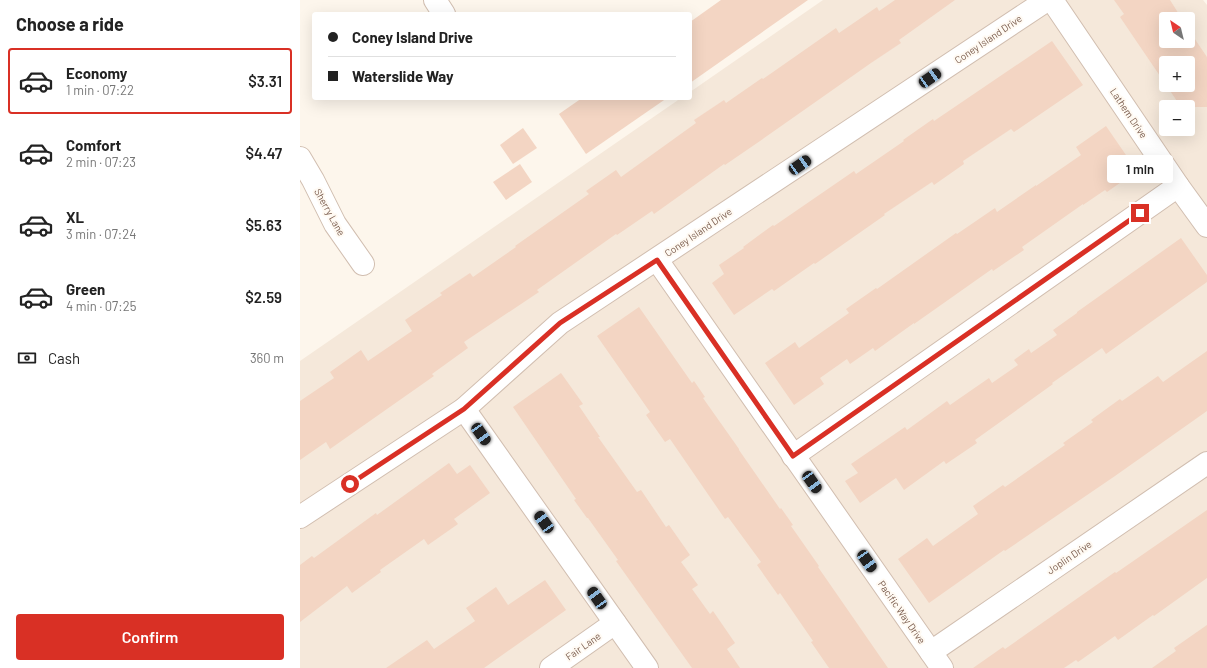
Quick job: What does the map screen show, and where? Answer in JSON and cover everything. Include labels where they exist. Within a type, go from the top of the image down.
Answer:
[{"type":"street","points":[[435,0],[443,12]]},
{"type":"street","name":"Coney Island Drive","points":[[300,517],[464,409],[560,323],[1047,0]]},
{"type":"street","name":"Lathem Drive","points":[[1052,0],[1178,186],[1207,226]]},
{"type":"street","name":"Sherry Lane","points":[[300,158],[335,224],[363,264]]},
{"type":"street","points":[[793,456],[1178,186]]},
{"type":"street","name":"Pacific Way Drive","points":[[657,260],[936,660]]},
{"type":"street","points":[[464,409],[647,668]]},
{"type":"street","name":"Joplin Drive","points":[[936,660],[1207,463]]},
{"type":"street","name":"Fair Lane","points":[[551,668],[615,623]]},
{"type":"shaded area","points":[[823,0],[1203,0],[1207,5],[1207,668],[300,668],[300,361],[678,100],[692,100],[692,91]]},
{"type":"building","points":[[721,0],[808,0],[692,82],[692,21]]},
{"type":"building","points":[[895,0],[955,0],[899,40],[901,43],[725,165],[724,164],[654,214],[652,211],[617,235],[616,234],[537,290],[539,292],[464,342],[468,348],[432,374],[434,376],[330,449],[326,442],[300,460],[300,401],[334,378],[330,372],[361,350],[368,361],[412,331],[405,320],[442,295],[440,293],[470,273],[473,277],[516,247],[515,246],[589,194],[586,191],[616,170],[621,177],[696,123],[694,120],[724,100],[726,103],[836,28],[839,33],[877,7],[879,11]]},
{"type":"building","points":[[1114,0],[1170,0],[1178,12],[1159,12],[1159,48],[1195,48],[1195,39],[1207,57],[1207,107],[1195,107],[1195,100],[1176,100],[1171,92],[1195,92],[1195,56],[1159,56],[1159,75],[1120,17],[1124,14]]},
{"type":"building","points":[[1052,41],[1083,85],[1014,132],[1011,129],[963,161],[964,164],[934,185],[932,182],[884,214],[885,215],[815,264],[814,263],[774,291],[772,289],[734,315],[712,283],[724,274],[719,265],[744,248],[743,247],[773,225],[774,226],[854,171],[856,174],[933,119],[934,121]]},
{"type":"building","points":[[579,100],[664,100],[586,154],[559,114]]},
{"type":"building","points":[[1106,126],[1137,171],[1107,192],[1105,190],[1083,204],[1022,247],[1024,250],[993,271],[992,269],[875,351],[873,348],[850,364],[847,359],[820,378],[824,384],[794,405],[765,363],[795,342],[799,348],[849,313],[846,309],[956,233],[957,234],[995,208],[997,212],[1081,155],[1076,147]]},
{"type":"building","points":[[523,128],[537,148],[513,164],[500,145]]},
{"type":"building","points":[[520,164],[532,182],[506,200],[493,182]]},
{"type":"building","points":[[1181,238],[1207,275],[1207,282],[1106,354],[1102,348],[975,440],[977,443],[946,464],[944,461],[904,490],[896,478],[860,503],[845,481],[858,473],[851,464],[905,427],[907,430],[947,401],[950,405],[989,378],[992,383],[1018,365],[1014,360],[1029,349],[1031,353],[1057,335],[1053,330]]},
{"type":"building","points":[[639,307],[692,383],[694,381],[705,397],[703,398],[780,509],[781,508],[793,525],[791,526],[819,566],[818,567],[888,668],[829,668],[811,642],[813,641],[780,593],[778,595],[757,565],[761,562],[728,517],[725,519],[670,439],[665,442],[646,415],[650,412],[597,336]]},
{"type":"building","points":[[1207,351],[1207,411],[1115,476],[1005,551],[1004,550],[929,603],[898,559],[927,538],[933,546],[978,514],[973,506],[1003,485],[1005,487],[1065,445],[1063,443],[1093,422],[1091,420],[1120,399],[1122,401],[1158,376],[1163,382]]},
{"type":"building","points":[[561,373],[583,404],[579,406],[600,437],[598,437],[637,492],[641,490],[666,527],[669,525],[690,555],[681,562],[698,585],[692,589],[710,614],[713,611],[735,643],[727,649],[740,668],[692,668],[616,561],[618,560],[574,500],[576,499],[513,407]]},
{"type":"building","points":[[449,463],[457,474],[470,465],[490,493],[454,519],[458,524],[428,545],[424,539],[380,570],[381,572],[352,593],[347,586],[300,622],[300,565],[312,556],[314,558],[376,513],[377,515]]},
{"type":"building","points":[[1207,510],[1207,578],[1154,616],[1153,615],[1118,640],[1115,636],[1078,662],[1076,660],[1064,668],[973,668],[1003,647],[1005,649]]},
{"type":"building","points":[[545,580],[566,610],[484,668],[386,668],[427,640],[434,649],[475,621],[466,608],[496,587],[508,605]]},
{"type":"building","points":[[1207,625],[1207,668],[1152,668],[1176,651],[1174,648]]},
{"type":"route","points":[[350,484],[464,409],[560,323],[657,260],[793,456],[1140,213]]}]
